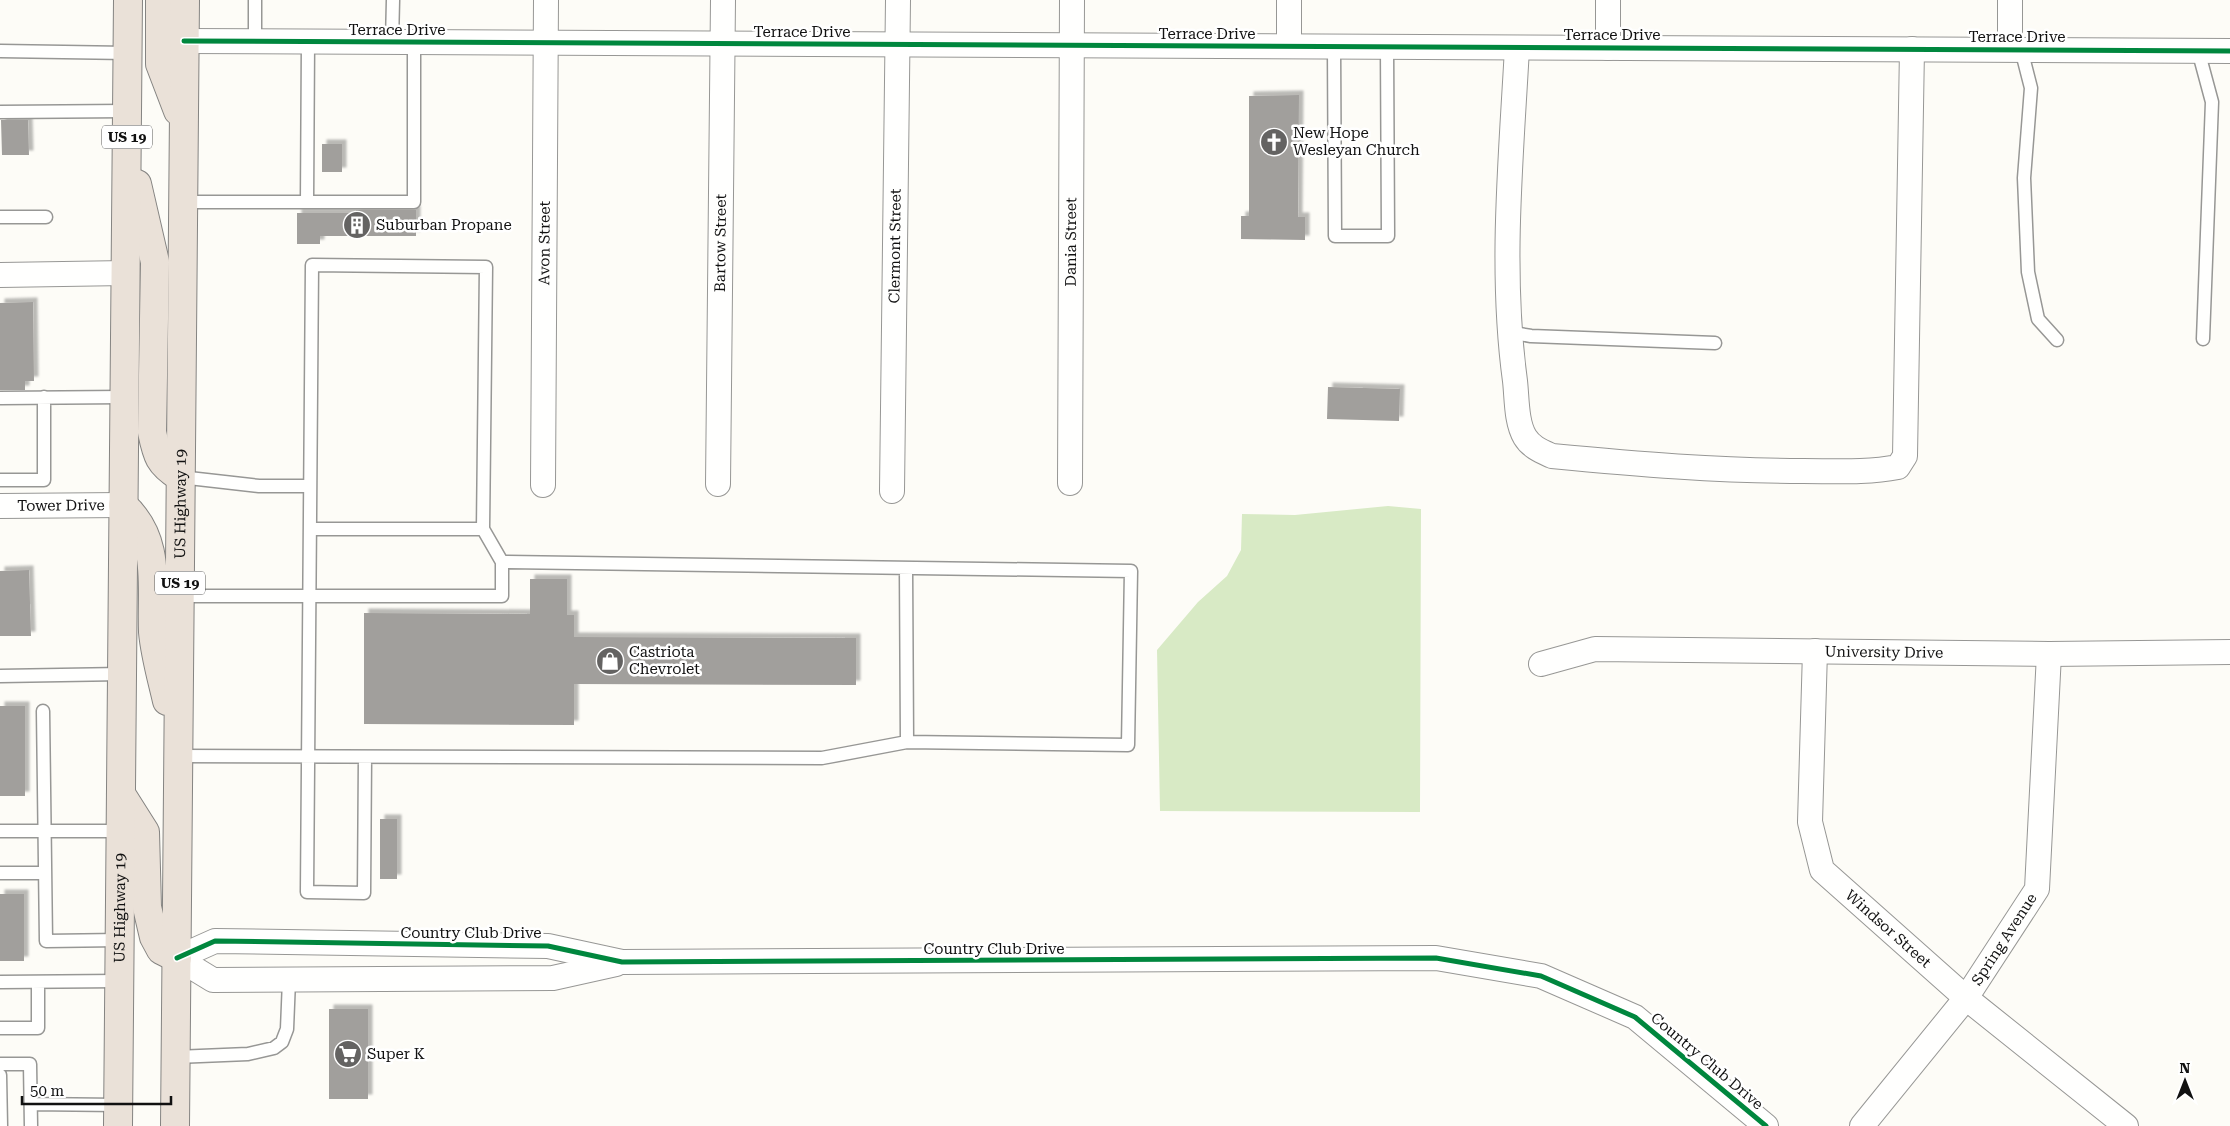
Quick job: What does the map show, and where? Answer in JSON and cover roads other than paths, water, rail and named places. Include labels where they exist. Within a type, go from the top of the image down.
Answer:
[{"type":"highway","name":"US Highway 19","points":[[118,1115],[128,0]]},
{"type":"highway","points":[[160,0],[160,64],[183,124]]},
{"type":"highway","name":"US Highway 19","points":[[175,1126],[185,0]]},
{"type":"highway","points":[[127,139],[155,262],[152,432],[156,454],[165,467],[180,477]]},
{"type":"highway","points":[[123,505],[136,516],[148,543],[154,566],[154,634],[178,756]]},
{"type":"highway","points":[[121,794],[145,832],[147,907],[152,930],[161,950],[177,958]]},
{"type":"street","name":"Avon Street","points":[[543,485],[546,0]]},
{"type":"street","name":"Bartow Street","points":[[718,484],[723,0]]},
{"type":"street","name":"Clermont Street","points":[[892,491],[898,0]]},
{"type":"street","name":"Dania Street","points":[[1070,483],[1072,0]]},
{"type":"street","points":[[1289,0],[1289,46]]},
{"type":"street","points":[[1608,0],[1608,48]]},
{"type":"street","points":[[2010,0],[2016,49]]},
{"type":"street","name":"Terrace Drive","points":[[184,41],[2230,50]]},
{"type":"street","points":[[1517,48],[1506,252],[1508,332],[1519,418],[1525,437],[1536,450],[1552,456],[1692,469],[1877,471],[1898,467],[1905,456],[1906,446],[1912,49]]},
{"type":"street","points":[[0,275],[126,273]]},
{"type":"street","name":"Tower Drive","points":[[0,506],[123,505]]},
{"type":"street","name":"University Drive","points":[[1541,664],[1596,649],[2049,654],[2230,652]]},
{"type":"street","name":"Windsor Street","points":[[1815,651],[1810,822],[1822,870],[1966,998],[2126,1126]]},
{"type":"street","name":"Spring Avenue","points":[[1862,1126],[1966,998],[2037,889],[2049,654]]},
{"type":"street","name":"Country Club Drive","points":[[177,958],[215,941],[548,946],[622,962],[1436,958],[1541,976],[1635,1017],[1766,1126]]},
{"type":"street","points":[[352,944],[352,980]]},
{"type":"street","points":[[430,945],[430,979]]},
{"type":"street","name":"Country Club Drive","points":[[177,958],[213,980],[552,978],[622,962]]},
{"type":"lane","points":[[255,0],[255,42]]},
{"type":"lane","points":[[183,202],[414,202],[403,42],[392,0]]},
{"type":"lane","points":[[307,202],[308,42]]},
{"type":"lane","points":[[1334,47],[1335,236],[1388,236],[1387,47]]},
{"type":"lane","points":[[2016,49],[2031,88],[2024,178],[2028,272],[2038,319],[2056,340]]},
{"type":"lane","points":[[2198,50],[2212,102],[2203,339]]},
{"type":"lane","points":[[0,51],[127,53]]},
{"type":"lane","points":[[0,112],[127,111]]},
{"type":"lane","points":[[0,217],[46,217]]},
{"type":"lane","points":[[180,596],[309,596],[502,596],[502,562],[484,529],[486,267],[312,265],[309,596],[307,892],[364,893],[365,757]]},
{"type":"lane","points":[[1508,332],[1531,336],[1715,343]]},
{"type":"lane","points":[[0,480],[44,480],[44,397]]},
{"type":"lane","points":[[0,398],[125,397]]},
{"type":"lane","points":[[180,477],[259,486],[310,486]]},
{"type":"lane","points":[[310,529],[484,529]]},
{"type":"lane","points":[[178,756],[822,758],[906,742],[1128,745],[1131,571],[502,562]]},
{"type":"lane","points":[[906,568],[906,742]]},
{"type":"lane","points":[[0,676],[122,674]]},
{"type":"lane","points":[[43,711],[46,941],[120,940]]},
{"type":"lane","points":[[0,831],[121,831]]},
{"type":"lane","points":[[0,873],[45,872]]},
{"type":"lane","points":[[176,1057],[248,1054],[274,1048],[282,1042],[288,1029],[289,980]]},
{"type":"lane","points":[[0,982],[120,981]]},
{"type":"lane","points":[[0,1028],[38,1028],[38,982]]},
{"type":"lane","points":[[0,1064],[30,1064],[31,1126]]},
{"type":"lane","points":[[0,1075],[1,1126]]},
{"type":"lane","points":[[31,1104],[118,1115]]},
{"type":"place","name":"New Hope Wesleyan Church","points":[[1274,142]]},
{"type":"place","name":"Suburban Propane","points":[[357,225]]},
{"type":"place","name":"Castriota Chevrolet","points":[[610,661]]},
{"type":"place","name":"Super K","points":[[348,1054]]}]
